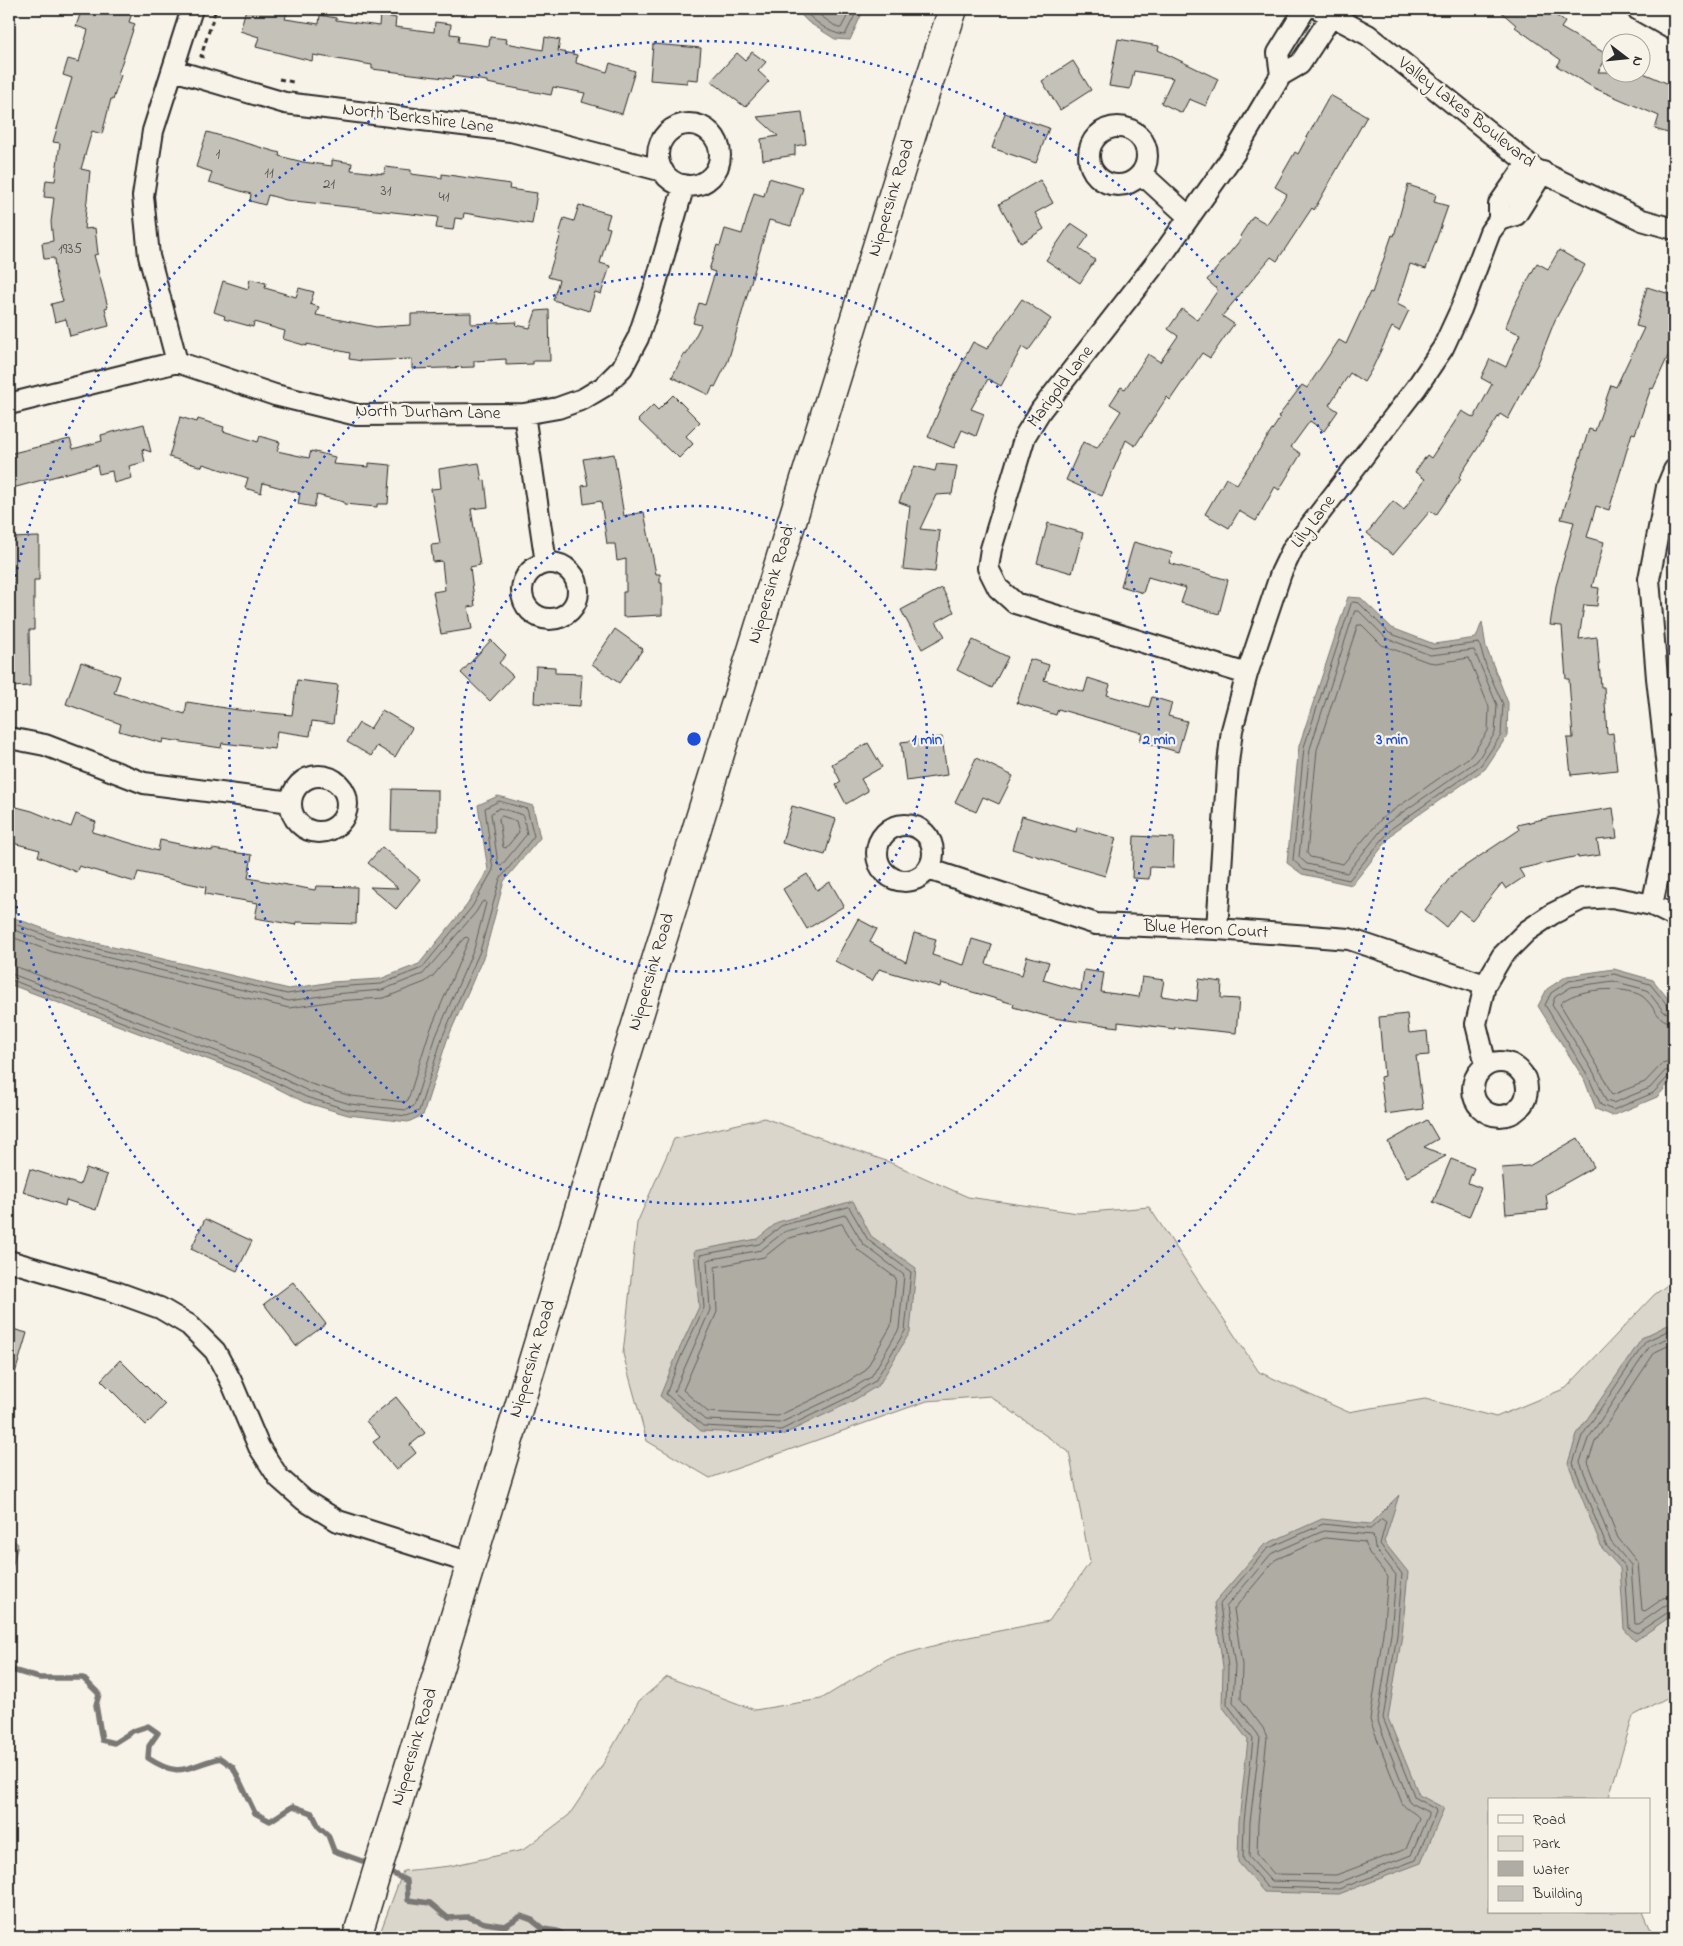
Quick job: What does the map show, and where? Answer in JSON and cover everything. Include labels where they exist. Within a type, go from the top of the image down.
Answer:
[{"type":"street","points":[[9,404],[177,362],[149,256],[143,196],[153,131],[192,9]]},
{"type":"street","name":"Nippersink Road","points":[[357,1937],[642,1004],[914,127],[953,9]]},
{"type":"street","points":[[1305,9],[1278,53],[1281,75],[1300,64],[1329,11]]},
{"type":"street","points":[[1637,9],[1674,30]]},
{"type":"street","name":"Valley Lakes Boulevard","points":[[1329,11],[1368,35],[1535,168],[1642,220],[1674,229]]},
{"type":"street","name":"North Berkshire Lane","points":[[173,70],[285,103],[511,131],[663,171]]},
{"type":"street","name":"Marigold Lane","points":[[1248,674],[1015,602],[998,588],[988,568],[991,548],[1025,436],[1041,410],[1166,250],[1234,154],[1281,75]]},
{"type":"street","points":[[692,124],[710,132],[716,140],[719,149],[719,160],[716,170],[700,184],[684,185],[669,179],[663,171],[658,153],[660,143],[665,134],[673,128],[692,124]]},
{"type":"street","name":"Lily Lane","points":[[1217,929],[1228,763],[1232,730],[1281,573],[1294,548],[1416,388],[1443,348],[1461,309],[1490,232],[1499,220],[1516,215],[1535,168]]},
{"type":"street","points":[[1142,174],[1189,217]]},
{"type":"street","name":"North Durham Lane","points":[[177,362],[275,395],[356,415],[524,414],[558,408],[583,399],[603,387],[622,368],[638,338],[654,290],[684,185]]},
{"type":"street","points":[[524,414],[546,563]]},
{"type":"street","points":[[1652,904],[1672,812],[1657,678],[1649,580],[1667,486],[1674,470]]},
{"type":"street","points":[[9,738],[45,745],[144,783],[291,802]]},
{"type":"street","name":"Blue Heron Court","points":[[928,869],[1096,924],[1217,929],[1349,939],[1485,985]]},
{"type":"street","points":[[1486,1066],[1476,1024],[1485,985],[1502,956],[1527,932],[1552,914],[1582,899],[1612,897],[1652,904],[1674,916]]},
{"type":"street","points":[[9,1261],[116,1292],[160,1308],[189,1325],[215,1351],[231,1381],[259,1447],[274,1470],[304,1500],[338,1521],[471,1563]]},
{"type":"path","points":[[210,58],[201,56],[216,9]]},
{"type":"path","points":[[277,78],[294,83]]},
{"type":"green space","points":[[764,1118],[889,1162],[968,1197],[1078,1213],[1149,1207],[1259,1372],[1348,1412],[1425,1399],[1496,1417],[1566,1388],[1654,1295],[1674,1280],[1674,1694],[1633,1716],[1609,1798],[1488,1798],[1488,1914],[1644,1914],[1654,1937],[389,1937],[380,1933],[403,1871],[450,1866],[523,1850],[569,1815],[600,1769],[639,1701],[667,1677],[755,1710],[821,1699],[887,1659],[954,1640],[1049,1621],[1090,1562],[1069,1452],[990,1396],[927,1401],[710,1478],[647,1441],[623,1354],[637,1223],[674,1139]]},
{"type":"water","points":[[795,9],[864,9],[850,40],[835,39],[808,22]]},
{"type":"water","points":[[1348,597],[1361,598],[1392,628],[1434,644],[1476,638],[1482,622],[1486,647],[1508,703],[1507,736],[1485,769],[1395,831],[1352,885],[1302,874],[1287,863],[1299,746]]},
{"type":"water","points":[[498,796],[533,806],[540,838],[504,881],[485,953],[447,1040],[423,1115],[408,1122],[348,1115],[304,1102],[257,1078],[9,984],[9,916],[58,934],[289,989],[332,982],[380,979],[419,964],[467,905],[488,870],[478,805]]},
{"type":"water","points":[[1614,969],[1653,980],[1674,1006],[1674,1078],[1657,1097],[1612,1116],[1596,1109],[1584,1079],[1538,1006],[1547,989],[1567,976]]},
{"type":"water","points":[[853,1201],[871,1236],[916,1268],[910,1332],[879,1385],[851,1402],[782,1435],[701,1431],[660,1396],[699,1307],[694,1251],[757,1239],[778,1222]]},
{"type":"water","points":[[1674,1322],[1674,1614],[1635,1641],[1624,1629],[1620,1568],[1602,1548],[1568,1463],[1577,1434],[1643,1337]]},
{"type":"water","points":[[1399,1495],[1384,1542],[1408,1572],[1402,1635],[1388,1718],[1419,1795],[1444,1808],[1421,1863],[1339,1894],[1264,1892],[1238,1862],[1239,1821],[1248,1740],[1222,1706],[1223,1667],[1214,1603],[1264,1545],[1322,1519],[1370,1524]]},
{"type":"water","points":[[9,1537],[18,1544],[9,1581]]},
{"type":"building","points":[[82,9],[120,9],[132,13],[129,22],[135,24],[118,74],[121,75],[113,100],[111,99],[102,134],[92,131],[81,169],[90,171],[84,229],[95,228],[98,254],[94,255],[108,307],[105,308],[109,326],[70,336],[66,319],[55,322],[51,304],[63,301],[56,278],[54,258],[44,259],[42,243],[53,241],[51,222],[54,198],[44,197],[46,180],[55,181],[60,143],[53,142],[72,78],[63,75],[68,59],[79,62],[88,30],[76,26]]},
{"type":"building","points":[[246,9],[288,9],[285,19],[319,24],[320,15],[336,18],[336,20],[379,26],[380,15],[396,18],[395,27],[434,32],[435,22],[451,24],[450,34],[459,35],[458,42],[489,46],[490,37],[507,39],[506,43],[543,50],[545,37],[560,40],[558,51],[577,55],[576,63],[607,72],[610,63],[635,71],[622,114],[582,102],[585,93],[553,87],[551,95],[487,83],[487,81],[453,76],[452,79],[372,69],[372,65],[313,55],[312,61],[256,47],[259,37],[240,31]]},
{"type":"building","points":[[1498,9],[1547,9],[1565,22],[1561,28],[1600,50],[1600,69],[1598,72],[1600,72],[1600,82],[1650,82],[1650,76],[1669,84],[1671,79],[1674,80],[1674,135],[1655,129],[1659,116],[1594,88],[1557,66],[1561,60],[1515,27],[1516,25]]},
{"type":"building","points":[[1118,39],[1159,46],[1158,50],[1218,79],[1206,106],[1189,99],[1182,113],[1161,103],[1173,78],[1134,71],[1130,89],[1109,86]]},
{"type":"building","points":[[653,44],[701,48],[698,80],[687,79],[687,83],[650,80]]},
{"type":"building","points":[[752,52],[766,62],[758,71],[769,81],[745,107],[711,81],[737,53],[745,60]]},
{"type":"building","points":[[1073,61],[1091,90],[1060,110],[1042,81]]},
{"type":"building","points":[[1330,95],[1367,116],[1314,210],[1312,208],[1277,261],[1271,257],[1222,316],[1234,324],[1210,358],[1202,353],[1170,400],[1167,397],[1135,446],[1126,440],[1102,496],[1066,480],[1083,442],[1097,448],[1121,411],[1110,404],[1121,387],[1125,389],[1148,354],[1160,362],[1178,336],[1168,329],[1182,309],[1197,320],[1218,290],[1207,280],[1242,238],[1240,236],[1253,216],[1267,224],[1287,194],[1275,187],[1295,152],[1298,154]]},
{"type":"building","points":[[802,112],[806,144],[795,146],[795,155],[763,160],[761,139],[778,136],[757,117]]},
{"type":"building","points":[[1005,113],[1049,128],[1036,163],[992,148]]},
{"type":"building","points":[[207,132],[280,153],[279,156],[303,162],[332,166],[332,160],[352,163],[351,170],[384,174],[385,167],[411,170],[411,174],[442,178],[442,174],[510,184],[509,189],[537,193],[532,224],[464,213],[463,219],[455,218],[453,230],[436,228],[438,217],[286,200],[268,195],[265,205],[250,201],[251,194],[209,182],[212,172],[196,167]]},
{"type":"building","points":[[769,178],[803,188],[791,226],[769,220],[728,361],[709,395],[672,377],[684,354],[686,355],[701,325],[693,323],[699,303],[705,305],[715,272],[709,270],[717,245],[720,246],[725,229],[742,234],[754,193],[764,196]]},
{"type":"building","points":[[1040,180],[1053,203],[1035,213],[1044,229],[1021,243],[999,204]]},
{"type":"building","points":[[1408,185],[1436,194],[1434,202],[1448,206],[1426,269],[1410,264],[1397,304],[1409,310],[1399,331],[1392,327],[1364,382],[1350,373],[1329,405],[1338,411],[1324,431],[1310,421],[1291,447],[1301,454],[1279,490],[1275,487],[1256,521],[1239,511],[1229,528],[1205,514],[1226,478],[1237,484],[1280,418],[1278,417],[1302,385],[1307,388],[1339,340],[1346,344],[1370,292],[1372,293],[1392,235],[1394,236]]},
{"type":"building","points":[[579,205],[610,214],[606,227],[610,228],[600,263],[610,266],[601,294],[595,292],[589,311],[553,300],[559,280],[548,277],[564,218],[574,221]]},
{"type":"building","points":[[1071,223],[1089,235],[1079,249],[1095,260],[1080,283],[1046,260]]},
{"type":"building","points":[[1559,250],[1585,265],[1555,320],[1538,363],[1508,419],[1500,414],[1459,477],[1461,479],[1436,515],[1430,511],[1393,555],[1367,533],[1393,501],[1404,510],[1425,479],[1415,472],[1427,455],[1431,458],[1462,411],[1474,418],[1492,384],[1481,378],[1490,359],[1506,367],[1520,334],[1505,328],[1514,306],[1537,263],[1548,269]]},
{"type":"building","points":[[250,279],[266,283],[265,288],[296,297],[299,288],[314,292],[310,304],[319,307],[316,315],[376,327],[411,325],[411,314],[471,313],[471,324],[517,322],[516,325],[530,328],[536,311],[549,310],[550,361],[533,361],[533,364],[506,365],[506,359],[474,361],[474,367],[412,369],[412,359],[362,361],[349,359],[350,353],[307,344],[307,346],[283,339],[285,331],[254,322],[253,327],[224,319],[225,316],[214,312],[223,281],[248,289]]},
{"type":"building","points":[[1647,287],[1673,295],[1669,310],[1674,312],[1674,343],[1653,389],[1651,388],[1635,434],[1632,433],[1609,510],[1596,506],[1587,537],[1604,542],[1592,587],[1599,588],[1597,606],[1584,605],[1579,639],[1597,637],[1601,687],[1604,687],[1607,734],[1613,733],[1617,770],[1571,775],[1567,738],[1573,738],[1569,679],[1566,679],[1562,626],[1550,625],[1556,586],[1574,522],[1561,519],[1589,429],[1595,431],[1611,385],[1616,387],[1644,328],[1636,326]]},
{"type":"building","points":[[1022,299],[1051,319],[1028,351],[1022,347],[1001,386],[988,379],[971,409],[984,414],[976,436],[962,430],[954,448],[928,437],[947,391],[973,342],[987,349]]},
{"type":"building","points":[[673,395],[700,422],[686,436],[693,444],[679,458],[638,420],[653,405],[658,410]]},
{"type":"building","points":[[180,417],[197,422],[198,419],[224,427],[223,431],[258,442],[260,436],[280,442],[277,451],[309,458],[311,451],[335,457],[333,464],[369,467],[369,463],[391,465],[388,504],[377,504],[377,507],[344,504],[344,502],[317,495],[314,507],[298,504],[300,493],[263,483],[261,493],[245,488],[248,478],[203,464],[202,467],[169,457]]},
{"type":"building","points":[[144,424],[151,452],[142,449],[145,462],[129,466],[132,478],[114,483],[112,471],[99,474],[97,465],[9,489],[9,454],[70,439],[73,449],[102,441],[101,435]]},
{"type":"building","points":[[614,454],[624,516],[644,512],[656,574],[660,574],[660,583],[662,583],[662,615],[623,617],[623,592],[626,592],[626,559],[617,561],[615,544],[607,544],[601,501],[584,504],[582,486],[588,485],[583,459]]},
{"type":"building","points":[[479,463],[482,481],[485,480],[488,507],[471,509],[480,565],[470,567],[475,606],[468,607],[472,629],[441,634],[433,592],[445,590],[442,561],[433,562],[431,545],[440,544],[431,489],[441,488],[439,469]]},
{"type":"building","points":[[937,464],[957,466],[952,494],[936,495],[920,529],[940,531],[935,572],[903,569],[910,506],[899,502],[914,466],[935,471]]},
{"type":"building","points":[[1048,523],[1083,533],[1072,573],[1037,563]]},
{"type":"building","points":[[39,537],[39,580],[34,580],[34,630],[29,630],[30,686],[9,687],[9,538]]},
{"type":"building","points":[[1134,542],[1172,553],[1169,563],[1228,580],[1219,614],[1181,603],[1186,588],[1148,577],[1143,593],[1121,586]]},
{"type":"building","points":[[942,588],[954,612],[936,622],[945,636],[922,649],[901,610]]},
{"type":"building","points":[[615,629],[643,649],[619,683],[592,664]]},
{"type":"building","points":[[491,640],[506,655],[499,663],[513,676],[490,701],[461,673]]},
{"type":"building","points":[[973,640],[1008,657],[992,688],[957,670]]},
{"type":"building","points":[[1030,659],[1049,665],[1044,680],[1084,692],[1088,678],[1110,685],[1107,695],[1149,707],[1152,697],[1172,703],[1168,716],[1187,721],[1178,752],[1140,741],[1142,733],[1058,709],[1056,715],[1017,703]]},
{"type":"building","points":[[81,662],[120,676],[114,693],[185,714],[187,702],[238,710],[292,715],[297,680],[338,685],[333,724],[312,721],[310,736],[277,731],[275,749],[222,743],[221,748],[163,739],[162,743],[119,731],[121,724],[66,704]]},
{"type":"building","points":[[536,666],[555,667],[555,673],[582,674],[580,706],[534,703]]},
{"type":"building","points":[[382,710],[412,728],[395,757],[377,746],[371,756],[347,742],[359,723],[370,729]]},
{"type":"building","points":[[942,737],[947,775],[906,781],[901,742]]},
{"type":"building","points":[[868,743],[882,767],[861,779],[868,791],[846,804],[836,785],[841,782],[832,764]]},
{"type":"building","points":[[976,758],[1013,776],[999,804],[983,797],[976,812],[955,802]]},
{"type":"building","points":[[392,789],[438,790],[438,831],[391,830]]},
{"type":"building","points":[[9,805],[32,811],[71,827],[76,814],[96,822],[92,832],[158,851],[160,840],[212,851],[212,849],[252,855],[248,878],[315,890],[316,886],[357,887],[356,924],[297,922],[296,925],[255,918],[258,903],[205,894],[206,887],[138,872],[135,882],[79,866],[76,872],[38,856],[40,850],[9,842]]},
{"type":"building","points":[[792,806],[836,819],[825,855],[782,843]]},
{"type":"building","points":[[1613,808],[1617,838],[1597,840],[1600,855],[1578,858],[1578,856],[1519,869],[1524,877],[1506,889],[1502,883],[1472,920],[1459,910],[1446,927],[1425,910],[1453,874],[1519,830],[1517,825],[1552,817]]},
{"type":"building","points":[[1022,816],[1076,832],[1077,827],[1116,838],[1105,876],[1012,849]]},
{"type":"building","points":[[1134,836],[1174,838],[1173,868],[1150,867],[1149,879],[1132,878]]},
{"type":"building","points":[[382,847],[420,879],[396,909],[370,887],[398,888],[368,863]]},
{"type":"building","points":[[807,874],[817,890],[830,882],[844,906],[807,929],[783,889]]},
{"type":"building","points":[[858,919],[877,929],[870,942],[906,962],[914,933],[936,939],[932,955],[964,965],[972,939],[992,945],[986,964],[1022,975],[1027,956],[1049,962],[1043,980],[1081,991],[1084,970],[1104,973],[1101,992],[1139,997],[1142,977],[1164,980],[1161,996],[1197,1001],[1199,979],[1222,982],[1221,998],[1239,999],[1236,1033],[1175,1027],[1175,1029],[1118,1022],[1118,1027],[1053,1018],[1013,1007],[1014,1004],[941,983],[940,987],[879,969],[872,981],[835,961]]},
{"type":"building","points":[[1407,1014],[1409,1033],[1427,1031],[1429,1055],[1416,1056],[1423,1109],[1385,1114],[1380,1077],[1384,1076],[1379,1017]]},
{"type":"building","points":[[1427,1120],[1438,1139],[1424,1147],[1446,1156],[1407,1177],[1388,1142]]},
{"type":"building","points":[[1578,1138],[1594,1167],[1546,1194],[1548,1210],[1506,1214],[1502,1168],[1529,1166]]},
{"type":"building","points":[[1451,1159],[1474,1168],[1468,1183],[1481,1188],[1469,1217],[1433,1202]]},
{"type":"building","points":[[86,1168],[107,1175],[96,1210],[66,1200],[65,1206],[23,1192],[30,1169],[80,1185]]},
{"type":"building","points":[[205,1219],[252,1241],[237,1271],[191,1249]]},
{"type":"building","points":[[293,1282],[326,1324],[296,1346],[264,1304]]},
{"type":"building","points":[[9,1328],[27,1333],[13,1380],[9,1380]]},
{"type":"building","points":[[120,1360],[165,1405],[146,1425],[101,1380]]},
{"type":"building","points":[[396,1397],[425,1433],[410,1445],[416,1453],[396,1470],[373,1442],[380,1437],[366,1421]]},
{"type":"waterway","points":[[9,1669],[39,1678],[83,1678],[99,1694],[96,1705],[102,1740],[114,1743],[133,1731],[148,1726],[158,1733],[149,1746],[148,1758],[159,1765],[177,1770],[220,1758],[233,1767],[255,1813],[270,1821],[293,1806],[312,1813],[319,1827],[328,1835],[334,1851],[362,1861]]},
{"type":"waterway","points":[[390,1872],[407,1881],[408,1900],[430,1903],[448,1918],[468,1917],[485,1923],[505,1926],[521,1916],[532,1920],[543,1929],[557,1931],[568,1937]]}]
